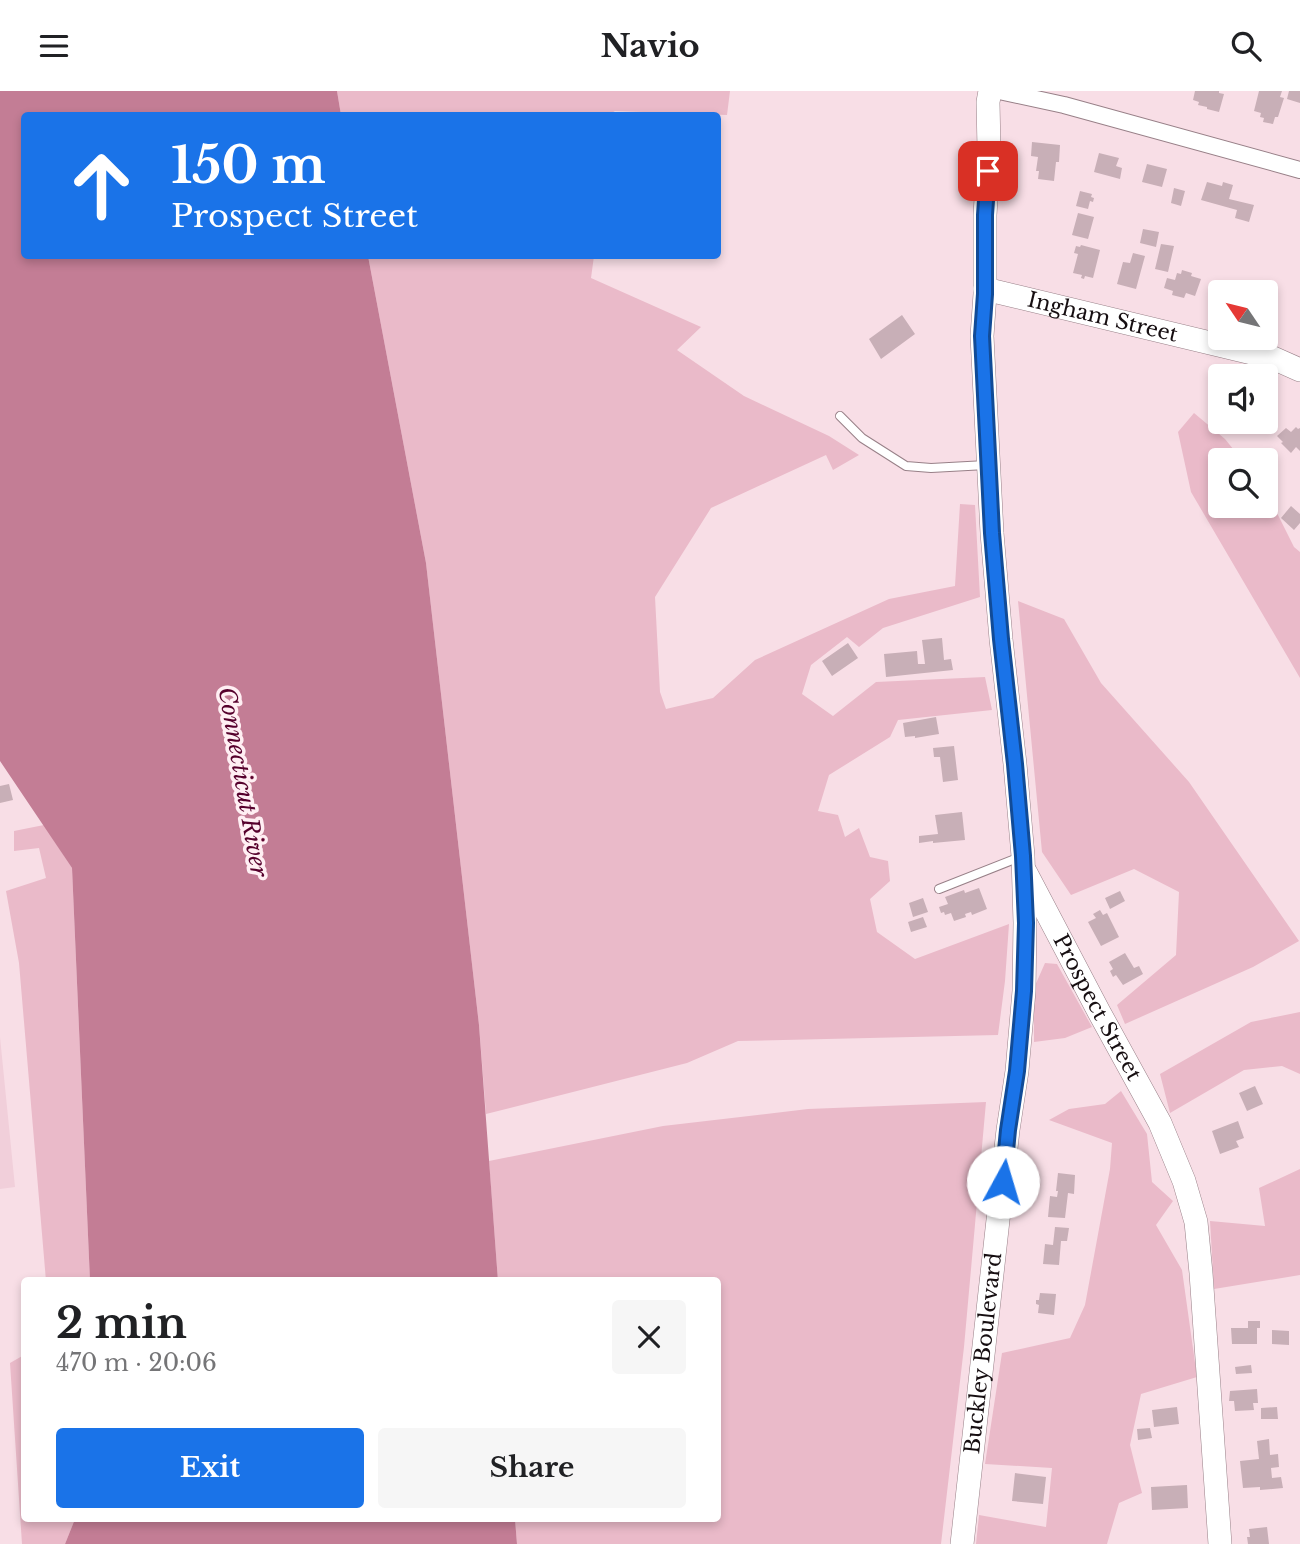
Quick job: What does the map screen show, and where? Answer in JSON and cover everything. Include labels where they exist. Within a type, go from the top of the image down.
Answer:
[{"type":"main road","name":"Prospect Street","points":[[990,91],[982,336],[992,533],[1023,862],[1098,1012],[1160,1123],[1185,1181],[1196,1222],[1201,1273],[1220,1544]]},
{"type":"main road","name":"Ingham Street","points":[[985,289],[1273,358],[1300,370]]},
{"type":"main road","name":"Buckley Boulevard","points":[[962,1544],[1008,1130],[1017,1071],[1026,923],[1023,862]]},
{"type":"street","points":[[999,91],[1064,105],[1300,170]]},
{"type":"lane","points":[[840,415],[862,438],[906,466],[931,468],[989,465]]},
{"type":"lane","points":[[939,888],[1023,862]]},
{"type":"shaded area","points":[[337,91],[730,91],[727,115],[721,115],[721,112],[615,111],[340,112]]},
{"type":"shaded area","points":[[369,259],[594,259],[591,278],[701,327],[677,350],[744,396],[829,436],[859,455],[833,470],[826,455],[711,508],[655,597],[660,692],[666,709],[713,698],[755,660],[889,599],[955,586],[960,504],[975,505],[980,597],[883,628],[859,647],[847,637],[811,665],[802,694],[833,716],[876,682],[985,677],[992,710],[898,720],[890,737],[829,775],[818,811],[838,815],[845,837],[859,828],[870,857],[888,861],[890,881],[870,899],[877,932],[915,959],[1009,924],[998,1035],[738,1041],[687,1063],[486,1114],[479,1025],[426,563]]},
{"type":"shaded area","points":[[1194,413],[1208,425],[1208,434],[1219,434],[1232,448],[1208,448],[1208,518],[1278,518],[1278,515],[1294,547],[1300,552],[1300,678],[1191,492],[1178,432]]},
{"type":"shaded area","points":[[1018,601],[1064,619],[1101,683],[1189,782],[1299,941],[1253,967],[1125,1024],[1117,1005],[1176,955],[1179,892],[1134,869],[1071,895],[1042,852]]},
{"type":"shaded area","points":[[44,825],[72,868],[90,1277],[46,1277],[19,963],[6,891],[46,878],[39,848],[14,851],[14,831]]},
{"type":"shaded area","points":[[1045,963],[1057,964],[1092,1027],[1065,1038],[1034,1042],[1034,988]]},
{"type":"shaded area","points":[[1300,1012],[1300,1074],[1282,1066],[1244,1070],[1170,1113],[1160,1074],[1251,1022]]},
{"type":"shaded area","points":[[0,1037],[15,1187],[0,1189]]},
{"type":"shaded area","points":[[1121,1091],[1147,1134],[1152,1182],[1173,1201],[1156,1225],[1182,1270],[1197,1377],[1141,1394],[1130,1445],[1142,1493],[1119,1503],[1107,1544],[976,1544],[979,1515],[1046,1527],[1052,1468],[985,1464],[1002,1353],[1070,1338],[1085,1305],[1110,1169],[1112,1143],[1049,1120],[1069,1109],[1105,1104]]},
{"type":"shaded area","points":[[986,1102],[964,1347],[941,1544],[517,1544],[515,1522],[721,1522],[721,1277],[498,1277],[489,1161],[663,1126],[808,1109]]},
{"type":"shaded area","points":[[1300,1169],[1300,1275],[1214,1289],[1210,1221],[1265,1226],[1259,1188]]},
{"type":"shaded area","points":[[21,1357],[21,1522],[74,1522],[65,1544],[22,1544],[10,1363]]},
{"type":"water","name":"Connecticut River","points":[[0,91],[337,91],[340,112],[21,112],[21,259],[369,259],[426,563],[479,1025],[498,1277],[90,1277],[72,868],[0,761]]},
{"type":"water","points":[[74,1522],[515,1522],[517,1544],[65,1544]]},
{"type":"building","points":[[1195,91],[1219,91],[1224,94],[1219,112],[1198,105],[1199,102],[1193,100]]},
{"type":"building","points":[[1259,91],[1282,91],[1280,97],[1284,98],[1273,124],[1263,122],[1261,113],[1254,111]]},
{"type":"building","points":[[1289,91],[1300,91],[1300,103],[1287,99]]},
{"type":"building","points":[[1032,142],[1060,145],[1054,181],[1038,179],[1038,157],[1031,156]]},
{"type":"building","points":[[1099,153],[1119,158],[1116,166],[1122,168],[1120,179],[1094,172]]},
{"type":"building","points":[[1147,164],[1167,169],[1162,187],[1142,182]]},
{"type":"building","points":[[1207,182],[1222,186],[1223,182],[1233,185],[1229,199],[1254,205],[1249,222],[1235,218],[1237,210],[1201,200]]},
{"type":"building","points":[[1174,188],[1185,191],[1181,206],[1171,203]]},
{"type":"building","points":[[1080,191],[1092,194],[1091,197],[1094,198],[1088,209],[1076,206]]},
{"type":"building","points":[[1078,213],[1094,217],[1088,239],[1072,235]]},
{"type":"building","points":[[1143,229],[1159,232],[1156,247],[1140,243]]},
{"type":"building","points":[[1161,244],[1174,246],[1168,272],[1155,269]]},
{"type":"building","points":[[1076,246],[1100,250],[1093,278],[1085,276],[1084,279],[1081,278],[1082,275],[1073,273],[1078,254],[1074,253]]},
{"type":"building","points":[[1133,253],[1145,256],[1136,289],[1117,284],[1123,262],[1130,263]]},
{"type":"building","points":[[1182,270],[1201,279],[1195,296],[1186,293],[1184,298],[1172,295],[1173,291],[1164,288],[1167,278],[1175,280],[1177,273],[1181,274]]},
{"type":"building","points":[[902,315],[915,334],[881,359],[869,339]]},
{"type":"building","points":[[1296,427],[1300,428],[1300,451],[1296,447],[1291,453],[1277,436],[1286,428],[1291,432]]},
{"type":"building","points":[[1291,506],[1300,514],[1300,523],[1294,530],[1281,518]]},
{"type":"building","points":[[942,638],[944,660],[951,659],[953,670],[886,677],[884,654],[917,651],[918,664],[925,664],[922,640]]},
{"type":"building","points":[[848,643],[858,658],[832,676],[822,661]]},
{"type":"building","points":[[936,717],[939,734],[905,737],[903,723]]},
{"type":"building","points":[[954,746],[958,780],[943,782],[940,757],[934,757],[933,748]]},
{"type":"building","points":[[9,784],[13,800],[0,803],[0,786]]},
{"type":"building","points":[[962,812],[965,840],[919,843],[919,836],[938,834],[935,815]]},
{"type":"building","points":[[979,888],[987,909],[972,915],[971,912],[965,914],[966,917],[954,921],[951,913],[941,913],[939,907],[948,904],[945,897]]},
{"type":"building","points":[[1120,891],[1125,901],[1110,909],[1105,898]]},
{"type":"building","points":[[923,898],[928,912],[913,917],[909,903]]},
{"type":"building","points":[[1100,910],[1103,915],[1107,913],[1119,937],[1101,946],[1088,922],[1096,918],[1093,914]]},
{"type":"building","points":[[923,917],[927,927],[911,932],[908,922]]},
{"type":"building","points":[[1125,953],[1134,968],[1139,966],[1143,974],[1123,985],[1116,975],[1113,977],[1109,962]]},
{"type":"building","points":[[1255,1086],[1263,1104],[1247,1111],[1239,1093]]},
{"type":"building","points":[[1238,1121],[1244,1138],[1236,1141],[1239,1147],[1220,1154],[1212,1131]]},
{"type":"building","points":[[1058,1173],[1075,1175],[1074,1194],[1068,1193],[1065,1218],[1048,1217],[1050,1196],[1057,1197]]},
{"type":"building","points":[[1055,1227],[1069,1228],[1067,1241],[1061,1241],[1059,1265],[1043,1264],[1045,1244],[1053,1245]]},
{"type":"building","points":[[1040,1293],[1056,1294],[1054,1315],[1038,1313],[1039,1305],[1036,1300],[1039,1300]]},
{"type":"building","points":[[1248,1321],[1260,1321],[1257,1344],[1232,1344],[1231,1328],[1248,1328]]},
{"type":"building","points":[[1272,1330],[1289,1331],[1289,1345],[1272,1344]]},
{"type":"building","points":[[1251,1365],[1252,1373],[1236,1374],[1235,1367]]},
{"type":"building","points":[[1257,1389],[1258,1403],[1253,1403],[1254,1410],[1235,1411],[1234,1401],[1229,1401],[1230,1391]]},
{"type":"building","points":[[1177,1407],[1179,1424],[1154,1427],[1152,1410]]},
{"type":"building","points":[[1277,1407],[1278,1419],[1261,1419],[1261,1408]]},
{"type":"building","points":[[1150,1428],[1152,1438],[1138,1440],[1137,1429]]},
{"type":"building","points":[[1269,1439],[1270,1455],[1278,1454],[1279,1467],[1271,1468],[1272,1478],[1281,1477],[1283,1488],[1243,1488],[1240,1461],[1259,1459],[1257,1441]]},
{"type":"building","points":[[1015,1473],[1046,1477],[1043,1504],[1012,1501]]},
{"type":"building","points":[[1187,1485],[1188,1508],[1152,1510],[1151,1487]]},
{"type":"building","points":[[1267,1527],[1269,1544],[1248,1544],[1249,1529]]},
{"type":"route","points":[[988,171],[982,336],[992,533],[1015,764],[1026,923],[1024,991],[1017,1071],[1003,1182]]}]
